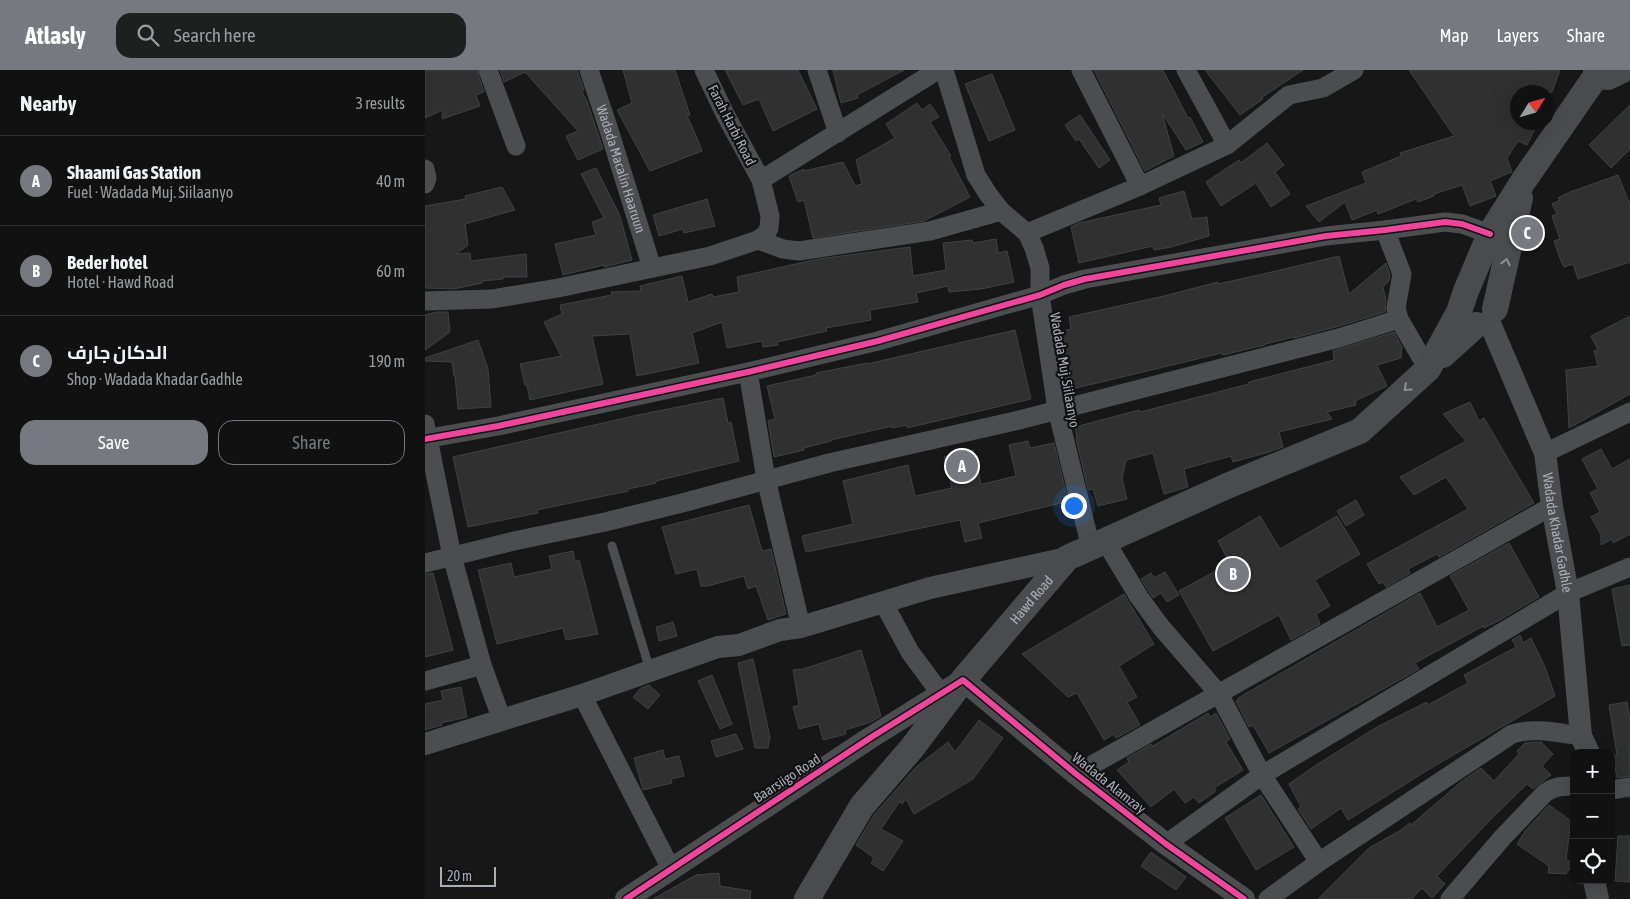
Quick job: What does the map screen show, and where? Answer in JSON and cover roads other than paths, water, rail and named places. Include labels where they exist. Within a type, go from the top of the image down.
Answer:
[{"type":"main road","points":[[1477,311],[1490,234],[1596,73],[1608,77],[1623,70]]},
{"type":"main road","points":[[1477,311],[1524,180]]},
{"type":"main road","name":"Hawd Road","points":[[805,896],[862,806],[912,748],[963,680],[1067,558],[1227,486],[1360,431],[1428,369],[1477,311]]},
{"type":"street","points":[[487,70],[516,146]]},
{"type":"street","name":"Wadada Macalin Haaruun","points":[[589,70],[651,268]]},
{"type":"street","name":"Farah Harbi Road","points":[[704,70],[725,114],[761,180],[770,216],[769,228],[766,234],[758,240]]},
{"type":"street","points":[[817,70],[838,132]]},
{"type":"street","points":[[761,180],[938,70]]},
{"type":"street","name":"Wadada Muj. Siilaanyo","points":[[944,70],[976,174],[1001,211],[1027,233],[1034,248],[1040,268],[1039,295],[1057,409],[1098,545],[1161,626],[1219,694],[1262,775],[1319,862]]},
{"type":"street","points":[[1081,70],[1139,186]]},
{"type":"street","points":[[1186,70],[1227,145]]},
{"type":"street","points":[[1027,233],[1139,186],[1227,145],[1289,95],[1323,88],[1354,70]]},
{"type":"street","points":[[425,169],[427,178],[425,184]]},
{"type":"street","points":[[425,302],[492,299],[558,288],[710,256],[758,240],[783,249],[799,251],[930,231],[1001,211]]},
{"type":"street","points":[[502,720],[483,666],[452,556],[426,434],[498,426],[748,372],[878,341],[1039,295],[1085,279],[1326,236],[1445,222],[1462,224],[1490,234]]},
{"type":"street","points":[[1385,230],[1402,274],[1396,308],[1399,318],[1428,369]]},
{"type":"street","name":"Wadada Khadar Gadhle","points":[[1477,311],[1545,453],[1552,506],[1569,593],[1585,744]]},
{"type":"street","points":[[425,563],[686,502],[829,463],[1015,421],[1339,338],[1399,318]]},
{"type":"street","points":[[748,372],[766,479],[801,627]]},
{"type":"street","points":[[1545,453],[1630,412]]},
{"type":"street","points":[[1076,774],[1552,506]]},
{"type":"street","points":[[425,744],[582,695],[718,648],[739,644],[780,630],[801,627],[930,588],[1067,558]]},
{"type":"street","points":[[1166,844],[1262,775],[1569,593],[1630,567]]},
{"type":"street","points":[[883,602],[910,652],[941,694]]},
{"type":"street","points":[[425,681],[483,666]]},
{"type":"street","name":"Baarsiigo Road","points":[[626,899],[870,738],[963,680]]},
{"type":"street","name":"Wadada Alamzay","points":[[963,680],[1076,774],[1166,844],[1243,899]]},
{"type":"street","points":[[582,695],[671,869]]},
{"type":"street","points":[[1268,899],[1319,862],[1512,734],[1535,730],[1585,744]]},
{"type":"street","points":[[1450,899],[1545,793],[1552,787],[1570,786]]},
{"type":"street","points":[[1615,790],[1630,788]]},
{"type":"street","points":[[1595,884],[1598,899]]},
{"type":"lane","points":[[612,546],[650,671]]},
{"type":"place","name":"الدكان جارف","points":[[1527,233]]},
{"type":"place","name":"Shaami Gas Station","points":[[962,466]]},
{"type":"place","name":"Beder hotel","points":[[1233,574]]}]
